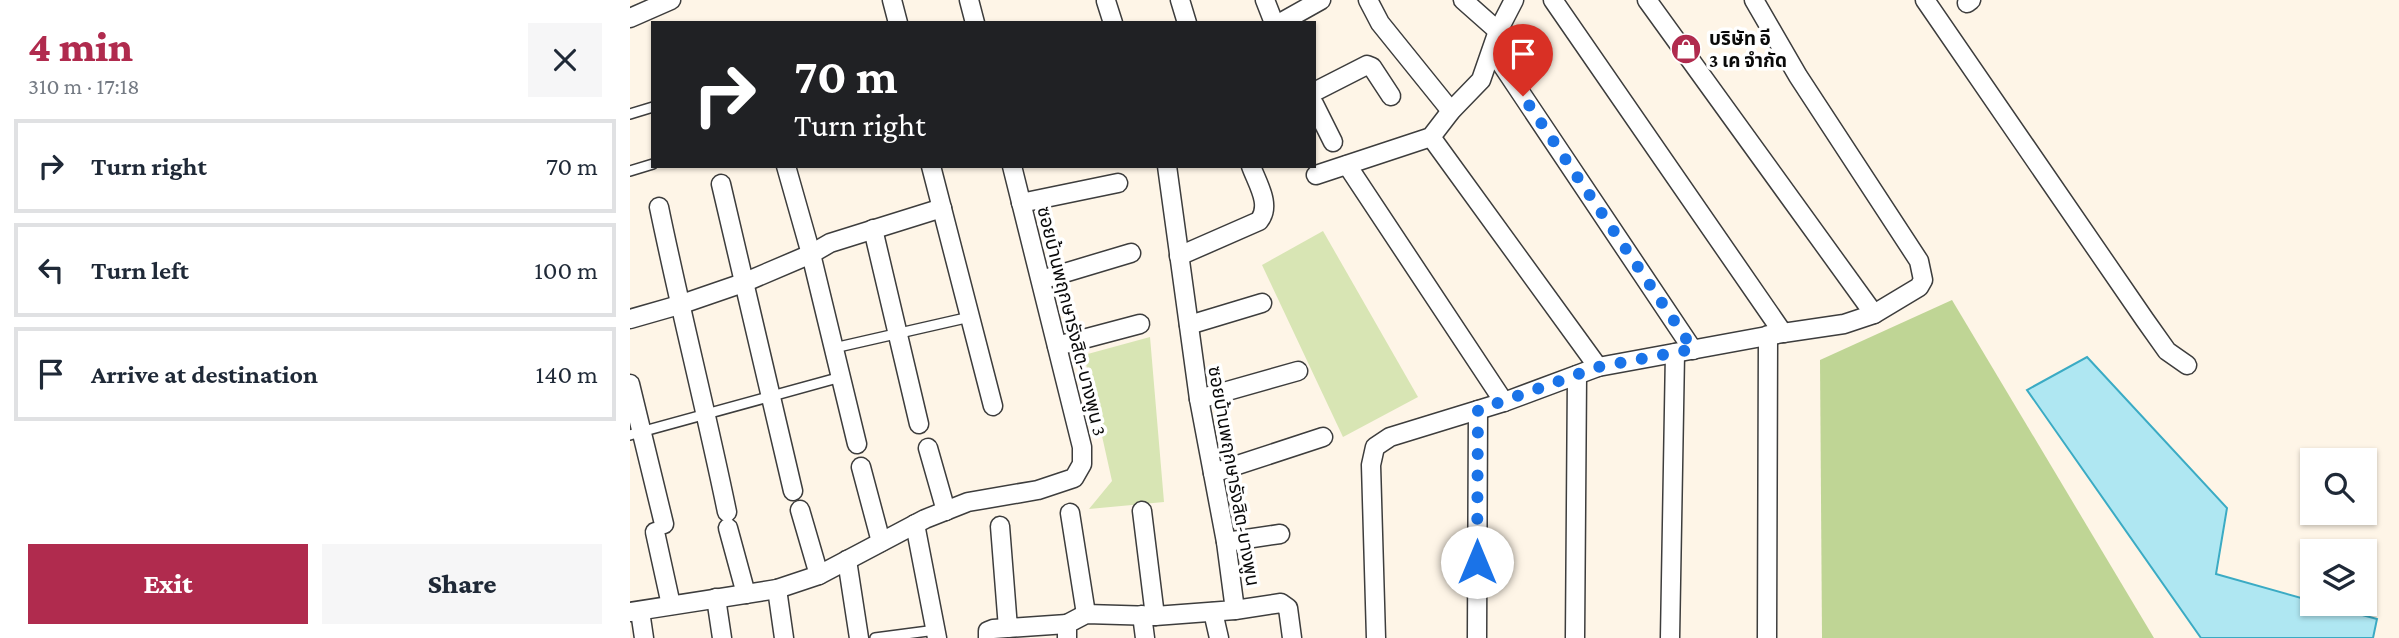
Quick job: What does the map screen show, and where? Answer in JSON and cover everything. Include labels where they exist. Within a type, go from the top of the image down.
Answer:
[{"type":"street","points":[[630,18],[671,0]]},
{"type":"street","points":[[892,0],[897,21]]},
{"type":"street","points":[[969,0],[974,21]]},
{"type":"street","points":[[1180,0],[1186,21]]},
{"type":"street","points":[[1265,0],[1273,21]]},
{"type":"street","points":[[1284,21],[1321,0]]},
{"type":"street","points":[[1368,0],[1380,23],[1451,111]]},
{"type":"street","points":[[1463,0],[1498,31]]},
{"type":"street","points":[[1316,176],[1431,137],[1451,111],[1481,80],[1498,31],[1514,0]]},
{"type":"street","points":[[1553,0],[1775,334],[1767,638]]},
{"type":"street","points":[[1647,0],[1874,314]]},
{"type":"street","points":[[1376,638],[1371,465],[1375,447],[1390,437],[1504,402],[1598,367],[1844,324],[1874,314],[1919,287],[1923,281],[1919,261],[1798,76],[1754,0]]},
{"type":"street","points":[[1925,0],[2144,320],[2167,351],[2187,365]]},
{"type":"street","points":[[1106,2],[1112,21]]},
{"type":"street","points":[[1492,50],[1684,351],[1670,638]]},
{"type":"street","points":[[1316,91],[1367,65],[1372,67],[1391,96]]},
{"type":"street","points":[[1316,108],[1333,142]]},
{"type":"street","points":[[1431,137],[1598,367]]},
{"type":"street","points":[[1347,165],[1504,402]]},
{"type":"street","points":[[787,168],[811,254],[857,444]]},
{"type":"street","points":[[932,168],[993,406]]},
{"type":"street","name":"ซอยบ้านพฤกษารังสิต-บางพูน 3","points":[[635,611],[776,589],[819,575],[915,524],[968,502],[1038,490],[1073,478],[1082,464],[1083,447],[1012,168]]},
{"type":"street","name":"ซอยบ้านพฤกษารังสิต-บางพูน","points":[[1067,631],[1086,614],[1148,615],[1235,610],[1226,542],[1199,399],[1167,168]]},
{"type":"street","points":[[1179,256],[1259,221],[1264,215],[1265,205],[1252,168]]},
{"type":"street","points":[[1021,203],[1118,183]]},
{"type":"street","points":[[721,184],[793,491]]},
{"type":"street","points":[[659,207],[679,305],[707,414],[727,520],[746,594]]},
{"type":"street","points":[[630,319],[743,283],[830,243],[942,208]]},
{"type":"street","points":[[873,229],[919,424]]},
{"type":"street","points":[[1041,280],[1131,253]]},
{"type":"street","points":[[1189,325],[1262,303]]},
{"type":"street","points":[[1057,346],[1140,324]]},
{"type":"street","points":[[1199,399],[1298,371]]},
{"type":"street","points":[[1575,638],[1577,375]]},
{"type":"street","points":[[630,384],[636,433],[660,528],[671,606]]},
{"type":"street","points":[[1477,638],[1478,410]]},
{"type":"street","points":[[1213,473],[1323,437]]},
{"type":"street","points":[[928,448],[946,511]]},
{"type":"street","points":[[861,467],[881,542]]},
{"type":"street","points":[[800,510],[819,575]]},
{"type":"street","points":[[1142,510],[1148,615],[1144,638]]},
{"type":"street","points":[[1070,513],[1086,614]]},
{"type":"street","points":[[915,524],[937,634]]},
{"type":"street","points":[[1000,526],[1009,628]]},
{"type":"street","points":[[1226,542],[1280,534]]},
{"type":"street","points":[[847,560],[859,638]]},
{"type":"street","points":[[776,589],[784,638]]},
{"type":"street","points":[[716,598],[722,638]]},
{"type":"street","points":[[1235,610],[1281,603],[1288,608],[1292,638]]},
{"type":"street","points":[[635,611],[644,638]]},
{"type":"street","points":[[1213,612],[1219,638]]},
{"type":"street","points":[[988,638],[988,631],[1009,628],[1067,631]]},
{"type":"lane","points":[[630,114],[651,108]]},
{"type":"lane","points":[[630,170],[651,165]]},
{"type":"lane","points":[[834,348],[970,317]]},
{"type":"lane","points":[[636,433],[841,377]]},
{"type":"lane","points":[[875,638],[937,634]]},
{"type":"green space","points":[[1323,231],[1418,397],[1343,437],[1262,265]]},
{"type":"green space","points":[[1952,300],[2154,638],[1822,638],[1820,360]]},
{"type":"green space","points":[[1150,337],[1164,502],[1089,509],[1112,481],[1084,355]]},
{"type":"water","points":[[2087,357],[2227,508],[2216,574],[2300,598],[2300,616],[2366,616],[2377,619],[2373,638],[2201,638],[2027,390]]},
{"type":"place","name":"บริษัท อี 3 เค จำกัด","points":[[1686,49]]},
{"type":"route","points":[[1477,562],[1478,410],[1598,367],[1693,349],[1523,96]]}]
